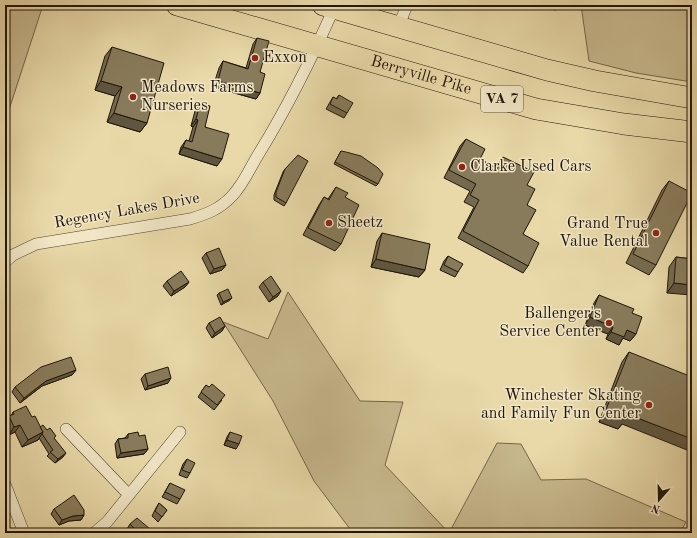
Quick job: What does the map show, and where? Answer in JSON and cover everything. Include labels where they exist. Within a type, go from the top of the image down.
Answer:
[{"type":"highway","name":"Berryville Pike","points":[[177,5],[536,109],[624,124],[692,132]]},
{"type":"highway","name":"VA 7","points":[[328,7],[398,28],[588,80],[692,98]]},
{"type":"street","points":[[398,28],[407,5]]},
{"type":"street","name":"Regency Lakes Drive","points":[[5,262],[13,255],[36,244],[190,218],[208,213],[218,208],[233,196],[270,135],[317,46],[328,7]]},
{"type":"street","points":[[66,429],[129,495]]},
{"type":"street","points":[[94,533],[107,522],[180,432]]},
{"type":"street","points":[[5,484],[24,533]]},
{"type":"shaded area","points":[[5,5],[43,5],[5,122]]},
{"type":"shaded area","points":[[581,5],[692,5],[692,82],[636,73],[589,61]]},
{"type":"shaded area","points":[[288,292],[360,401],[403,402],[385,465],[449,533],[353,533],[314,481],[273,401],[223,322],[268,339]]},
{"type":"shaded area","points":[[497,443],[521,444],[541,480],[586,479],[686,522],[680,533],[449,533]]},
{"type":"building","points":[[257,38],[269,41],[260,72],[265,74],[260,93],[218,81],[223,61],[248,69]]},
{"type":"building","points":[[112,47],[164,63],[147,123],[114,113],[122,87],[101,81]]},
{"type":"building","points":[[339,95],[353,103],[347,113],[330,104],[333,97],[337,99]]},
{"type":"building","points":[[200,104],[210,106],[205,127],[229,134],[222,159],[183,147],[186,140],[192,142],[198,120],[196,119]]},
{"type":"building","points":[[466,139],[485,149],[480,159],[497,169],[503,157],[534,172],[527,185],[535,189],[527,205],[536,210],[523,234],[539,243],[528,266],[463,231],[479,200],[470,195],[476,184],[449,170]]},
{"type":"building","points":[[341,151],[361,156],[378,168],[383,174],[378,184],[335,162]]},
{"type":"building","points":[[298,155],[308,161],[286,203],[276,197],[276,192],[285,169]]},
{"type":"building","name":"Grand True Value Rental","points":[[669,181],[692,193],[656,265],[633,254]]},
{"type":"building","name":"Sheetz","points":[[336,187],[348,193],[345,197],[359,205],[341,244],[308,228],[324,197],[329,200]]},
{"type":"building","points":[[382,233],[430,244],[425,270],[376,259]]},
{"type":"building","points":[[219,248],[226,265],[214,269],[206,253]]},
{"type":"building","points":[[448,256],[463,264],[458,272],[444,265]]},
{"type":"building","points":[[676,257],[692,259],[692,285],[674,283]]},
{"type":"building","points":[[181,271],[189,282],[174,291],[167,281]]},
{"type":"building","points":[[271,276],[281,291],[273,297],[263,282]]},
{"type":"building","points":[[228,289],[232,298],[223,302],[219,293]]},
{"type":"building","points":[[599,295],[634,309],[632,313],[642,317],[636,334],[627,330],[624,337],[611,332],[613,327],[590,317]]},
{"type":"building","points":[[220,317],[225,326],[215,333],[209,323]]},
{"type":"building","name":"Winchester Skating and Family Fun Center","points":[[629,352],[692,377],[692,439],[627,414],[625,420],[605,412]]},
{"type":"building","points":[[71,357],[76,370],[46,381],[24,398],[15,387],[41,367]]},
{"type":"building","points":[[168,367],[171,378],[148,386],[145,374]]},
{"type":"building","points":[[212,384],[225,395],[217,405],[201,392],[206,385],[209,387]]},
{"type":"building","points":[[26,406],[32,417],[35,416],[43,432],[28,440],[20,425],[14,427],[9,416],[14,414],[13,412]]},
{"type":"building","points":[[43,425],[47,430],[50,428],[56,436],[54,438],[66,453],[58,459],[50,452],[53,450],[42,434],[43,432],[40,427]]},
{"type":"building","points":[[138,432],[139,436],[145,435],[148,449],[121,453],[118,439],[128,438],[128,434]]},
{"type":"building","points":[[230,432],[242,436],[239,444],[227,440]]},
{"type":"building","points":[[187,459],[195,463],[190,473],[182,470]]},
{"type":"building","points":[[170,483],[185,490],[180,499],[165,492]]},
{"type":"building","points":[[74,495],[84,510],[84,515],[73,516],[62,520],[54,509]]},
{"type":"building","points":[[159,503],[167,510],[162,517],[155,511]]},
{"type":"building","points":[[137,518],[150,529],[147,533],[139,533],[130,524]]},
{"type":"place","name":"Exxon","points":[[255,58]]},
{"type":"place","name":"Meadows Farms Nurseries","points":[[133,97]]},
{"type":"place","name":"Clarke Used Cars","points":[[462,167]]},
{"type":"place","name":"Sheetz","points":[[329,223]]},
{"type":"place","name":"Grand True Value Rental","points":[[656,233]]},
{"type":"place","name":"Ballenger's Service Center","points":[[609,323]]},
{"type":"place","name":"Winchester Skating and Family Fun Center","points":[[649,405]]}]
